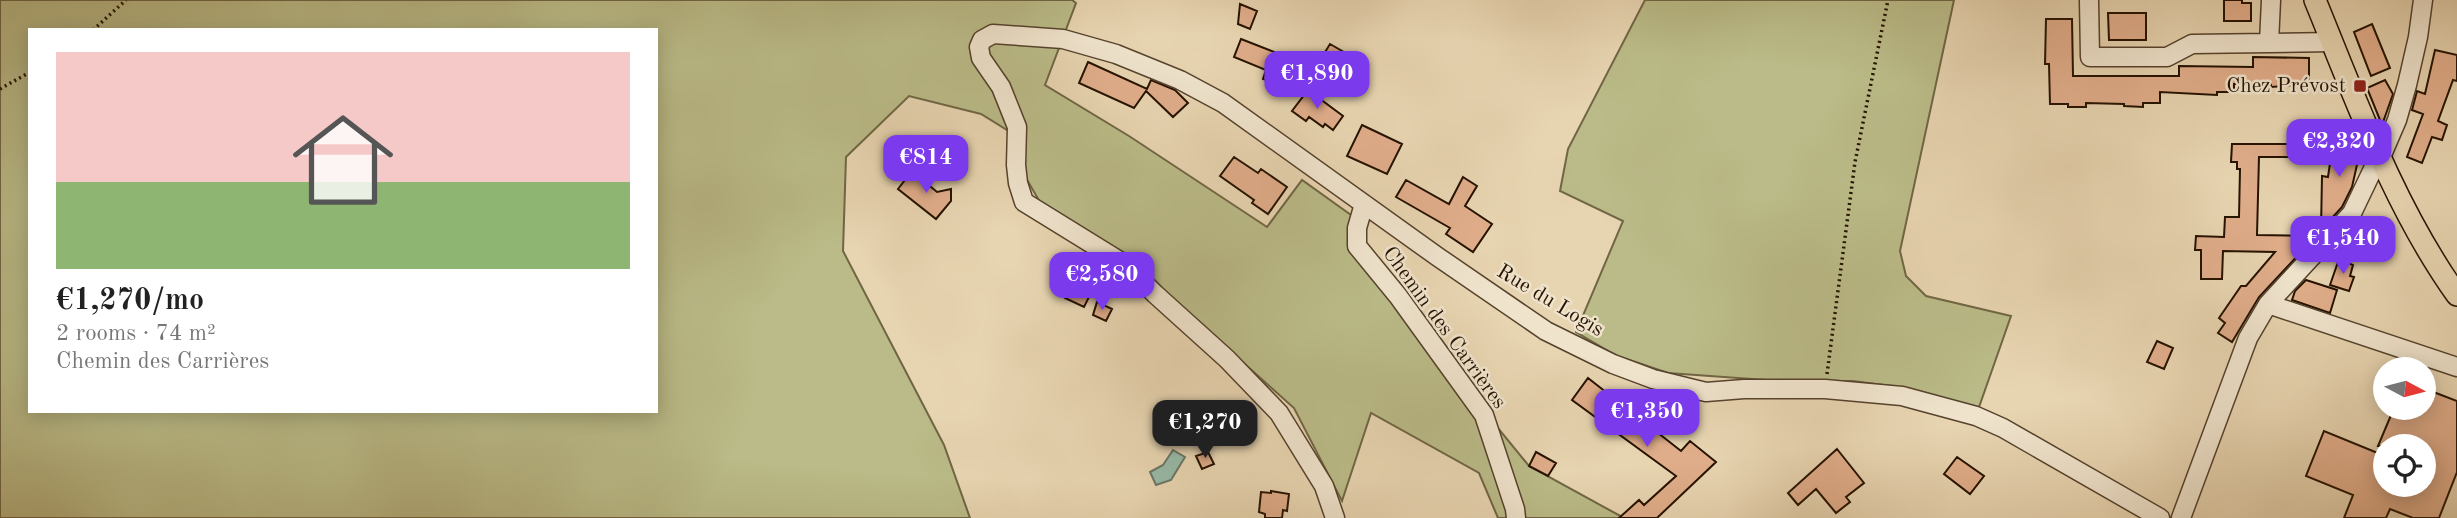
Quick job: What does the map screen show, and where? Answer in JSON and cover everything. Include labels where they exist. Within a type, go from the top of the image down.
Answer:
[{"type":"main road","points":[[2315,0],[2381,157],[2433,261],[2457,295]]},
{"type":"street","points":[[2089,0],[2090,57],[2167,57],[2192,44],[2333,42]]},
{"type":"street","points":[[2269,43],[2271,0]]},
{"type":"street","points":[[2181,518],[2248,338],[2268,304],[2352,214],[2381,157],[2397,120],[2407,85],[2423,0]]},
{"type":"street","name":"Rue du Logis","points":[[1335,518],[1324,486],[1279,413],[1227,359],[1126,265],[1024,202],[1016,165],[1017,127],[1001,87],[981,58],[979,47],[982,40],[993,34],[1063,39],[1153,68],[1180,80],[1223,103],[1546,331],[1613,364],[1653,379],[1706,392],[1825,389],[1902,396],[1976,416],[2063,460],[2160,518]]},
{"type":"street","name":"Chemin des Carrières","points":[[1364,204],[1357,228],[1357,246],[1398,296],[1484,415],[1516,518]]},
{"type":"street","points":[[2268,304],[2457,367]]},
{"type":"path","points":[[95,28],[126,0]]},
{"type":"path","points":[[1825,389],[1855,162],[1888,0]]},
{"type":"path","points":[[0,89],[28,73]]},
{"type":"green space","points":[[0,0],[1072,0],[1076,3],[1045,85],[1129,136],[1267,227],[1302,180],[1351,215],[1351,248],[1529,466],[1624,518],[1498,518],[1479,473],[1371,413],[1342,501],[1294,408],[1127,259],[1041,204],[1026,178],[1023,140],[981,114],[909,96],[846,157],[843,251],[944,445],[970,518],[0,518]]},
{"type":"green space","points":[[1645,0],[1954,0],[1900,251],[1906,276],[1926,296],[2011,316],[1978,410],[1899,387],[1853,381],[1794,382],[1668,373],[1615,355],[1576,332],[1623,221],[1560,191],[1568,149]]},
{"type":"shaded area","points":[[1173,450],[1185,457],[1171,480],[1156,485],[1150,472],[1163,465]]},
{"type":"building","points":[[2224,0],[2251,3],[2251,21],[2224,21]]},
{"type":"building","points":[[1240,4],[1257,11],[1250,29],[1238,24]]},
{"type":"building","points":[[2108,13],[2146,13],[2146,40],[2109,40]]},
{"type":"building","points":[[2046,19],[2072,19],[2073,76],[2179,76],[2179,66],[2253,67],[2253,57],[2309,58],[2309,84],[2271,87],[2271,84],[2234,84],[2234,92],[2217,92],[2217,95],[2160,92],[2160,103],[2143,103],[2143,107],[2086,103],[2086,107],[2068,107],[2068,104],[2050,104],[2049,64],[2045,64]]},
{"type":"building","points":[[2372,24],[2390,68],[2371,76],[2354,32]]},
{"type":"building","points":[[1241,39],[1292,59],[1281,86],[1263,79],[1266,70],[1234,57]]},
{"type":"building","points":[[1330,44],[1363,63],[1352,81],[1319,62]]},
{"type":"building","points":[[2435,50],[2457,55],[2457,81],[2453,80],[2438,121],[2447,125],[2442,140],[2432,137],[2422,163],[2407,157],[2423,114],[2412,110],[2417,91],[2425,94]]},
{"type":"building","points":[[1088,62],[1147,89],[1151,80],[1175,90],[1188,103],[1173,117],[1146,91],[1134,108],[1079,83]]},
{"type":"building","points":[[2385,80],[2393,94],[2382,125],[2367,88]]},
{"type":"building","points":[[1308,90],[1343,116],[1333,130],[1325,124],[1323,127],[1309,117],[1306,121],[1292,111]]},
{"type":"building","points":[[1362,125],[1402,144],[1387,174],[1347,156]]},
{"type":"building","points":[[2333,143],[2360,143],[2361,147],[2352,187],[2342,207],[2321,230],[2322,176],[2328,177]]},
{"type":"building","points":[[2232,144],[2290,144],[2290,157],[2259,157],[2257,235],[2316,236],[2259,297],[2232,342],[2218,333],[2225,323],[2219,318],[2241,286],[2246,286],[2275,252],[2223,251],[2222,279],[2201,279],[2201,250],[2195,250],[2196,236],[2224,237],[2225,217],[2239,217],[2240,169],[2237,169],[2237,162],[2231,162]]},
{"type":"building","points":[[1234,157],[1258,173],[1261,169],[1287,187],[1268,214],[1252,203],[1254,200],[1220,176]]},
{"type":"building","points":[[912,171],[937,192],[951,189],[951,201],[936,219],[898,189]]},
{"type":"building","points":[[1463,177],[1477,186],[1465,206],[1492,224],[1473,252],[1446,234],[1450,228],[1396,197],[1406,180],[1449,204]]},
{"type":"building","points":[[1085,256],[1097,261],[1085,287],[1092,291],[1084,307],[1065,298]]},
{"type":"building","points":[[2339,259],[2353,265],[2350,276],[2354,277],[2349,291],[2330,285]]},
{"type":"building","points":[[2306,280],[2337,290],[2330,313],[2292,300],[2295,291]]},
{"type":"building","points":[[1097,302],[1112,309],[1106,321],[1093,315]]},
{"type":"building","points":[[2157,341],[2173,348],[2164,369],[2147,362]]},
{"type":"building","points":[[1588,378],[1681,451],[1690,441],[1716,462],[1657,518],[1619,518],[1639,500],[1644,505],[1676,476],[1572,400]]},
{"type":"building","points":[[2436,393],[2457,401],[2457,472],[2439,518],[2413,518],[2390,509],[2386,518],[2344,518],[2353,495],[2306,476],[2324,431],[2373,451],[2373,497],[2436,497],[2436,434],[2383,434],[2389,420],[2436,420]]},
{"type":"building","points":[[1837,449],[1864,483],[1846,497],[1850,502],[1836,513],[1816,489],[1798,505],[1788,493]]},
{"type":"building","points":[[1208,452],[1214,464],[1202,469],[1196,456]]},
{"type":"building","points":[[1536,452],[1556,463],[1548,476],[1529,466]]},
{"type":"building","points":[[1957,457],[1984,476],[1970,494],[1944,474]]},
{"type":"building","points":[[1261,492],[1289,494],[1287,511],[1283,510],[1282,518],[1265,518],[1265,514],[1259,512]]},
{"type":"place","name":"Chez Prévost","points":[[2360,86]]}]
